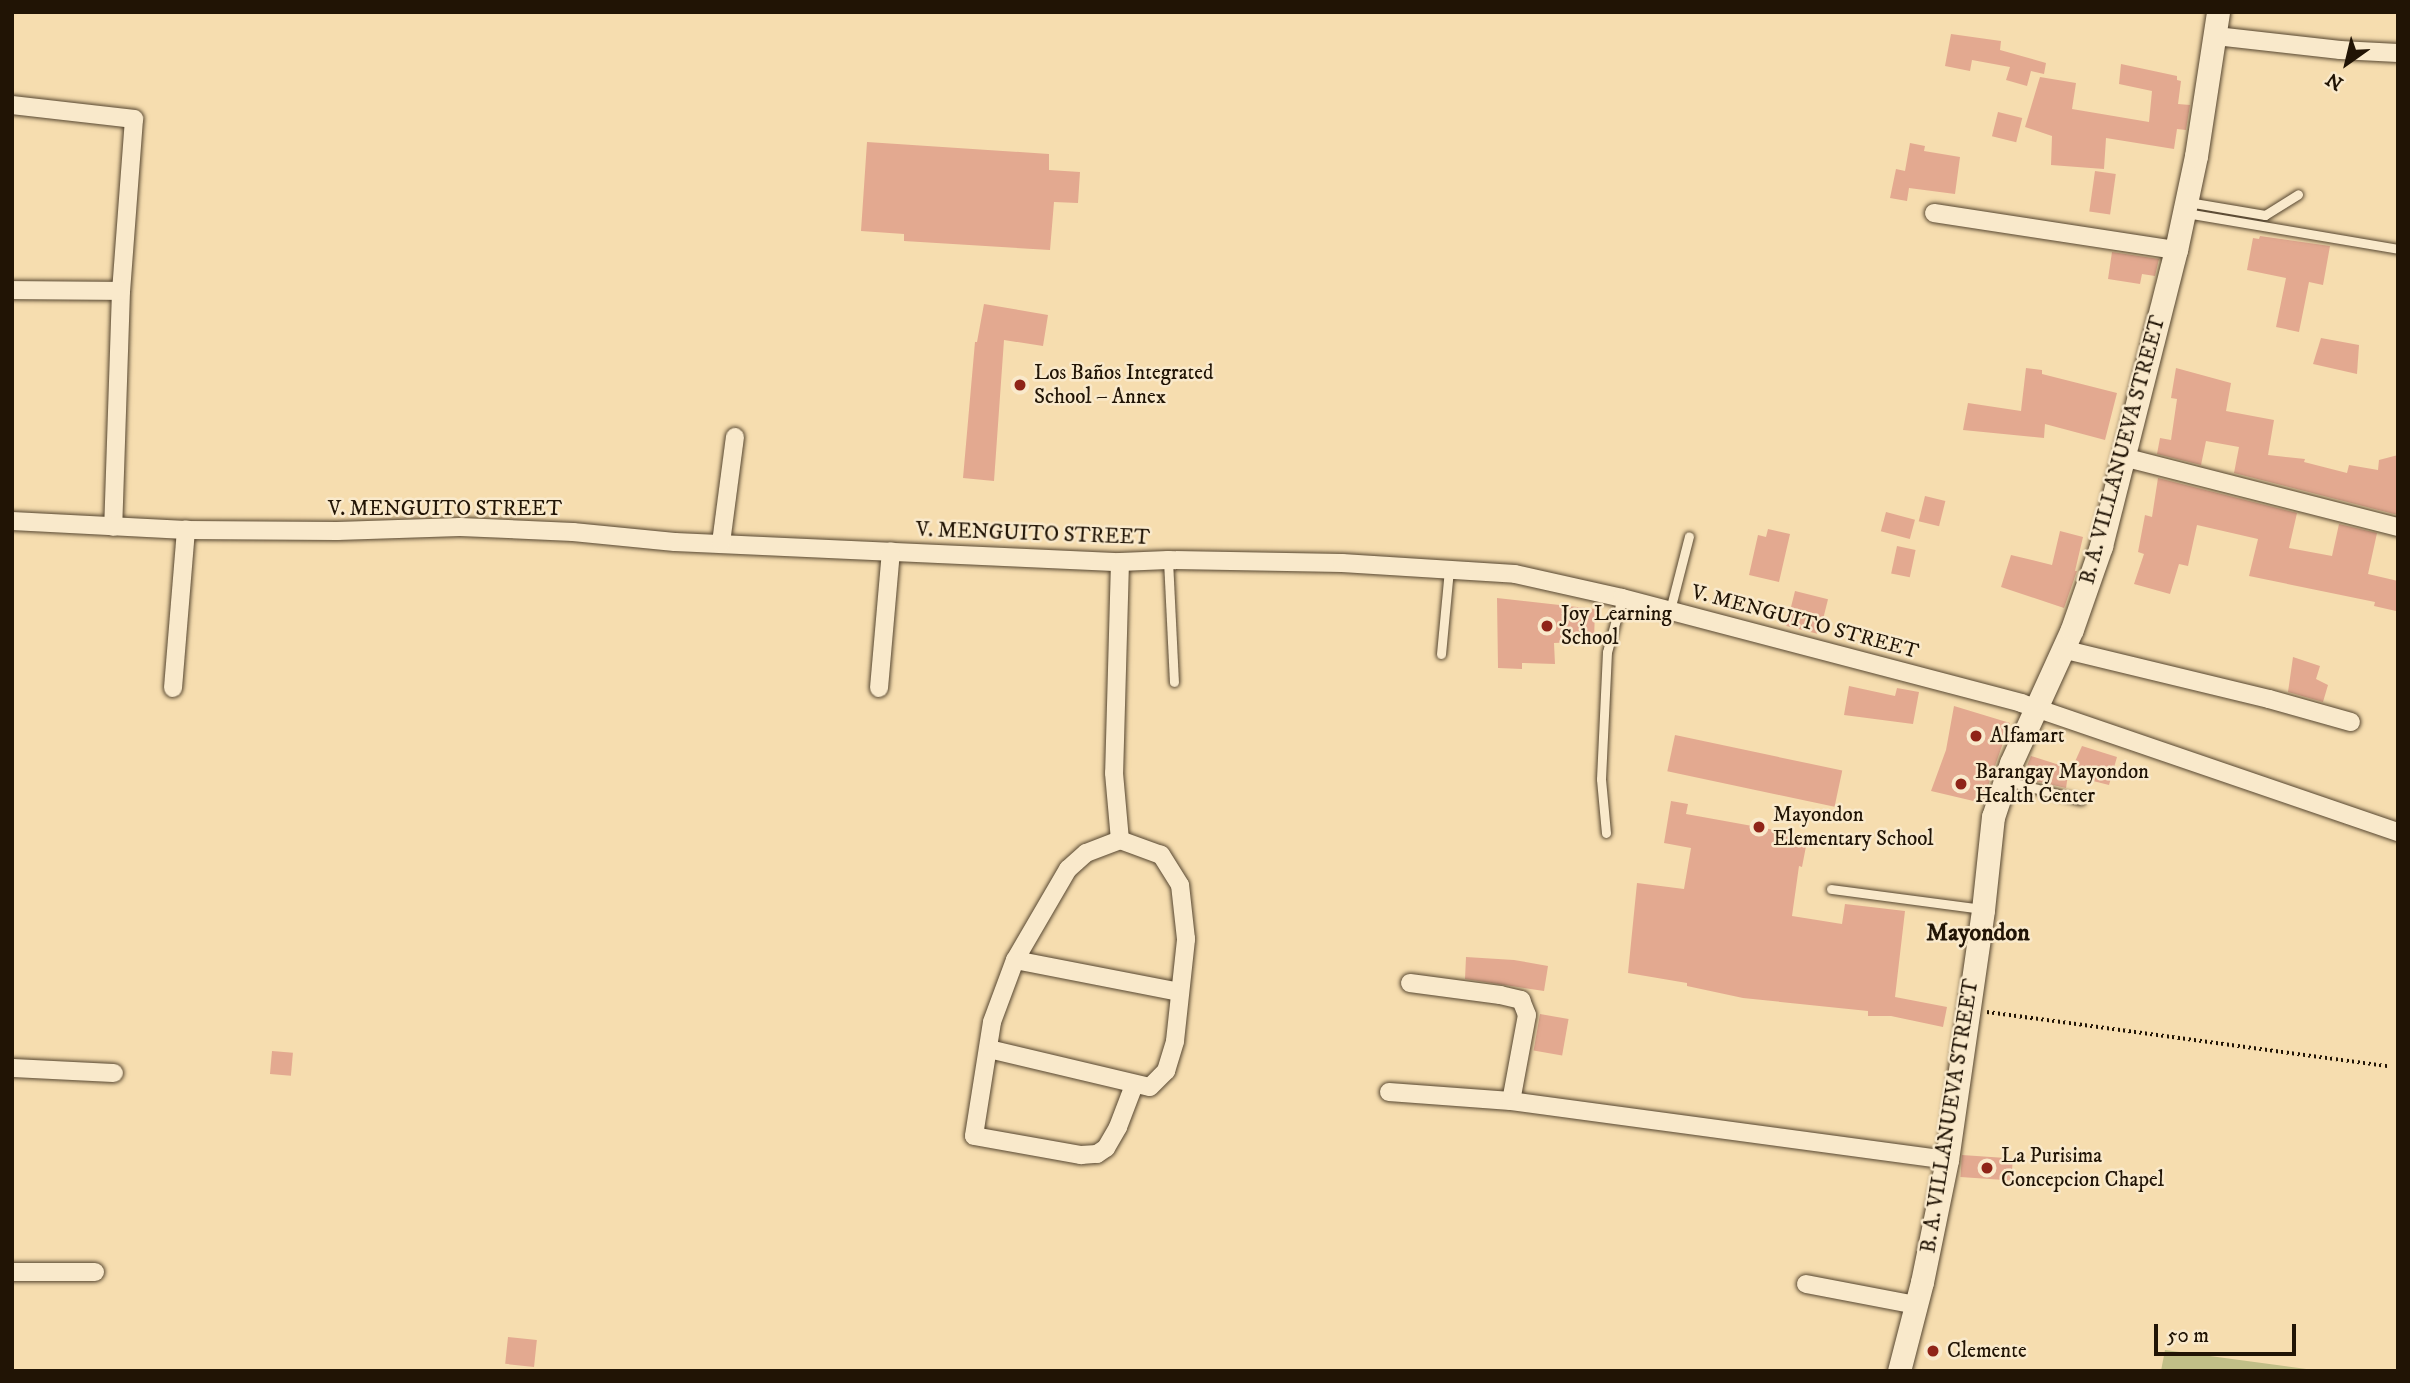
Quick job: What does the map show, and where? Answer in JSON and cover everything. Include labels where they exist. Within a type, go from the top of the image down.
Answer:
[{"type":"street","name":"B. A. VILLANUEVA STREET","points":[[1899,1371],[1947,1160],[1983,910],[1993,817],[2005,780],[2062,649],[2101,546],[2176,250],[2216,36],[2218,12]]},
{"type":"street","points":[[2216,36],[2340,50],[2398,53]]},
{"type":"street","points":[[12,105],[134,119],[121,291],[113,527]]},
{"type":"street","points":[[1934,213],[2176,250]]},
{"type":"street","points":[[12,290],[121,291]]},
{"type":"street","points":[[720,543],[735,437]]},
{"type":"street","points":[[2123,457],[2398,527]]},
{"type":"street","name":"V. MENGUITO STREET","points":[[12,521],[187,530],[337,531],[460,527],[891,552],[1120,562],[1168,559],[1450,568],[1515,574],[1670,610],[2035,707],[2398,832]]},
{"type":"street","points":[[173,688],[187,530]]},
{"type":"street","points":[[879,688],[891,552]]},
{"type":"street","points":[[1120,562],[1114,773],[1120,839]]},
{"type":"street","points":[[2062,649],[2351,722]]},
{"type":"street","points":[[989,1049],[1150,1087],[1166,1071],[1175,1041],[1186,939],[1180,885],[1161,855],[1120,839],[1086,853],[1068,869],[1015,960],[992,1022],[974,1136],[1081,1155],[1097,1154],[1106,1148],[1118,1127],[1134,1085]]},
{"type":"street","points":[[1015,960],[1179,992]]},
{"type":"street","points":[[1410,983],[1521,1000],[1527,1015],[1511,1101]]},
{"type":"street","points":[[12,1068],[114,1073]]},
{"type":"street","points":[[1389,1092],[1511,1101],[1947,1160]]},
{"type":"street","points":[[12,1272],[95,1272]]},
{"type":"street","points":[[1806,1284],[1916,1305]]},
{"type":"lane","points":[[2185,207],[2265,215],[2298,194]]},
{"type":"lane","points":[[2185,207],[2398,249]]},
{"type":"lane","points":[[1670,610],[1689,536]]},
{"type":"lane","points":[[1168,559],[1174,682]]},
{"type":"lane","points":[[1441,654],[1450,568]]},
{"type":"lane","points":[[1606,833],[1601,779],[1607,652],[1622,598]]},
{"type":"lane","points":[[2005,780],[2081,800]]},
{"type":"lane","points":[[1831,890],[1983,910]]},
{"type":"path","points":[[1968,1010],[2386,1066]]},
{"type":"shaded area","points":[[2165,1350],[2321,1371],[2161,1371]]},
{"type":"building","points":[[1951,34],[2001,41],[2000,50],[2046,63],[2044,74],[2031,71],[2027,86],[2006,80],[2010,67],[1972,60],[1970,71],[1945,66]]},
{"type":"building","points":[[2121,64],[2177,76],[2177,80],[2181,81],[2178,104],[2190,105],[2186,130],[2177,129],[2174,149],[2106,138],[2104,169],[2051,165],[2052,136],[2025,127],[2040,77],[2076,83],[2072,109],[2149,122],[2152,91],[2119,84]]},
{"type":"building","points":[[1998,112],[2022,118],[2016,142],[1992,136]]},
{"type":"building","points":[[867,142],[1049,154],[1049,170],[1080,172],[1078,203],[1054,202],[1050,250],[904,241],[904,234],[861,231]]},
{"type":"building","points":[[1910,143],[1925,146],[1924,151],[1960,157],[1955,194],[1909,188],[1907,201],[1890,198],[1896,169],[1905,171]]},
{"type":"building","points":[[2095,171],[2116,174],[2110,215],[2089,212]]},
{"type":"building","points":[[2260,236],[2330,246],[2323,285],[2309,282],[2299,332],[2276,327],[2286,278],[2247,270],[2253,238],[2259,239]]},
{"type":"building","points":[[2112,252],[2159,259],[2155,276],[2142,274],[2140,284],[2108,279]]},
{"type":"building","points":[[984,304],[1048,315],[1043,346],[1004,340],[994,481],[963,478],[975,342]]},
{"type":"building","points":[[2321,338],[2359,345],[2357,374],[2313,364]]},
{"type":"building","points":[[2026,368],[2042,370],[2042,374],[2117,393],[2105,440],[2045,424],[2044,438],[1963,430],[1968,403],[2021,411]]},
{"type":"building","points":[[2176,368],[2231,383],[2226,411],[2274,420],[2268,455],[2305,459],[2304,462],[2347,473],[2349,465],[2378,470],[2379,460],[2398,455],[2398,515],[2234,473],[2239,447],[2206,441],[2201,465],[2157,454],[2160,438],[2171,440],[2177,399],[2171,398]]},
{"type":"building","points":[[2158,478],[2297,513],[2289,548],[2332,556],[2339,524],[2377,533],[2368,574],[2398,581],[2396,611],[2374,606],[2375,602],[2249,576],[2258,539],[2197,525],[2188,566],[2179,564],[2170,594],[2134,584],[2144,554],[2138,552],[2145,515],[2152,517]]},
{"type":"building","points":[[1925,496],[1945,501],[1939,526],[1919,521]]},
{"type":"building","points":[[1886,512],[1915,520],[1910,539],[1881,531]]},
{"type":"building","points":[[1768,529],[1790,534],[1779,582],[1749,575],[1758,535],[1766,537]]},
{"type":"building","points":[[2060,531],[2083,537],[2077,571],[2064,608],[2001,587],[2011,555],[2052,565]]},
{"type":"building","points":[[1897,546],[1916,550],[1910,577],[1891,573]]},
{"type":"building","points":[[1795,591],[1828,599],[1819,634],[1786,626]]},
{"type":"building","name":"Joy Learning School","points":[[1497,598],[1595,609],[1594,641],[1554,643],[1555,664],[1522,663],[1522,669],[1498,668]]},
{"type":"building","points":[[2293,657],[2320,666],[2316,679],[2328,685],[2323,702],[2288,692]]},
{"type":"building","points":[[1849,686],[1895,696],[1897,688],[1919,692],[1913,724],[1844,715]]},
{"type":"building","points":[[1954,706],[2010,723],[1982,803],[1931,791],[1946,750]]},
{"type":"building","points":[[1675,735],[1842,771],[1835,807],[1667,771]]},
{"type":"building","points":[[2082,746],[2117,757],[2109,785],[2069,775]]},
{"type":"building","points":[[2031,756],[2069,768],[2066,788],[2022,778]]},
{"type":"building","points":[[1671,801],[1688,804],[1686,814],[1808,836],[1802,867],[1799,866],[1792,916],[1842,924],[1845,904],[1905,911],[1895,997],[1947,1007],[1943,1027],[1891,1016],[1868,1016],[1868,1011],[1743,998],[1687,986],[1687,983],[1628,973],[1637,883],[1684,889],[1691,848],[1664,843]]},
{"type":"building","points":[[1466,957],[1514,960],[1548,966],[1544,991],[1465,979]]},
{"type":"building","points":[[1540,1014],[1569,1019],[1562,1055],[1534,1050]]},
{"type":"building","points":[[272,1051],[293,1053],[291,1076],[270,1074]]},
{"type":"building","name":"La Purisima Concepcion Chapel","points":[[1962,1155],[2013,1159],[2011,1181],[1960,1177]]},
{"type":"building","points":[[508,1337],[537,1340],[534,1367],[505,1364]]},
{"type":"place","name":"Los Baños Integrated School – Annex","points":[[1020,385]]},
{"type":"place","name":"Joy Learning School","points":[[1547,626]]},
{"type":"place","name":"Alfamart","points":[[1976,736]]},
{"type":"place","name":"Barangay Mayondon Health Center","points":[[1961,784]]},
{"type":"place","name":"Mayondon Elementary School","points":[[1759,827]]},
{"type":"place","name":"La Purisima Concepcion Chapel","points":[[1987,1168]]},
{"type":"place","name":"Clemente","points":[[1933,1351]]},
{"type":"district","name":"Mayondon","points":[[1978,934]]}]
